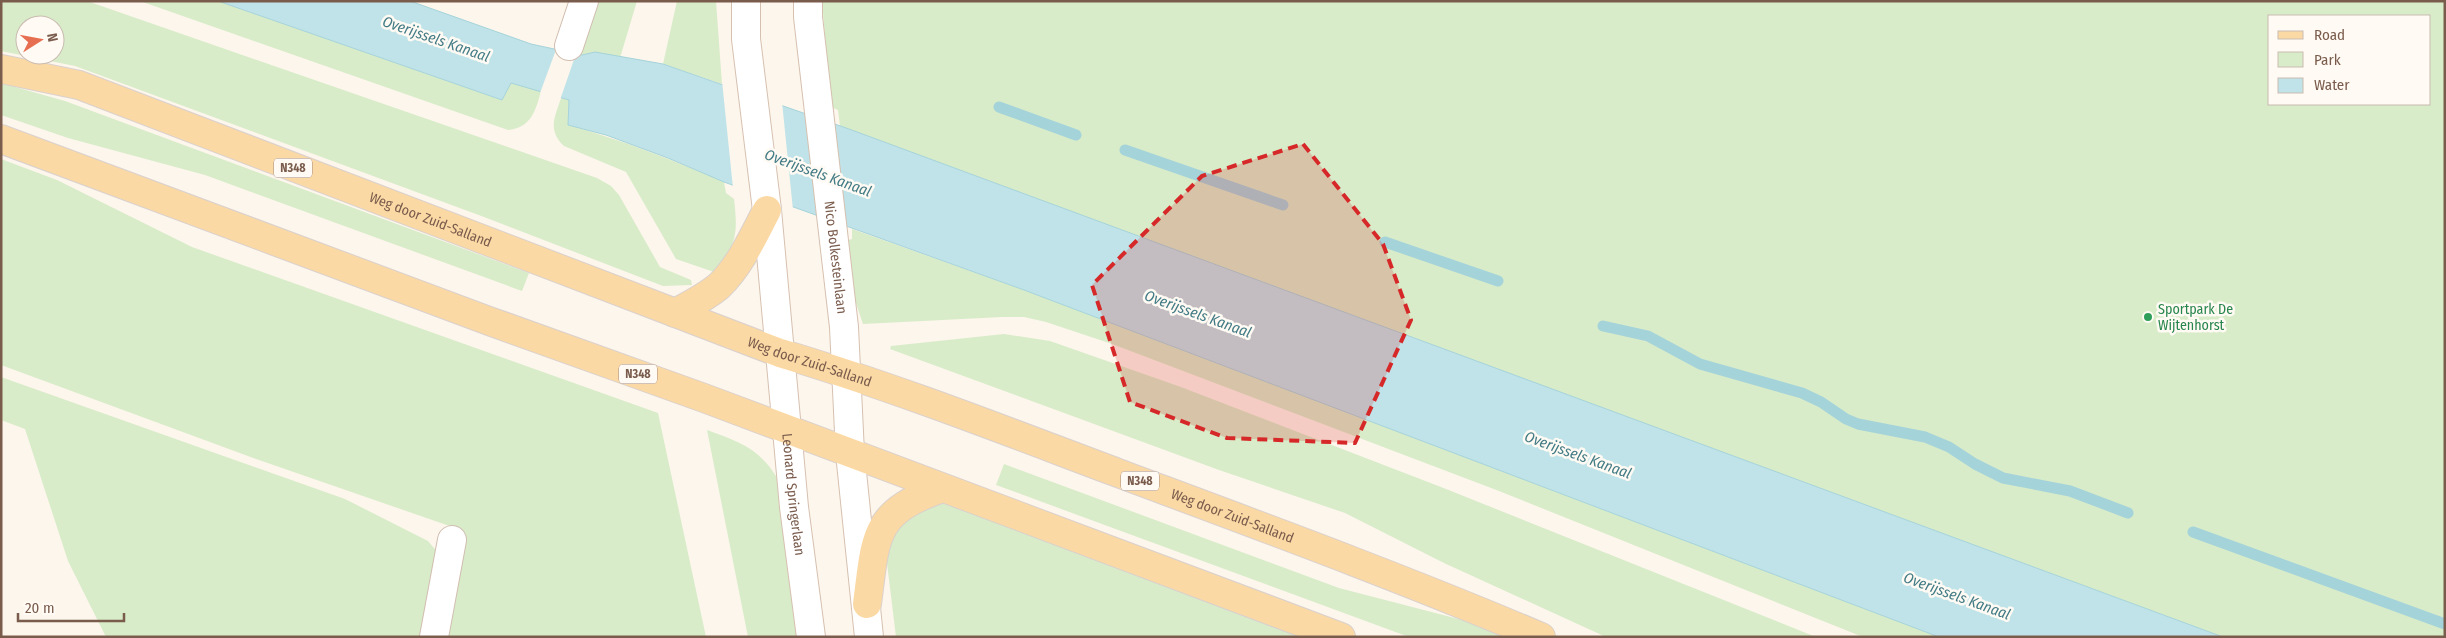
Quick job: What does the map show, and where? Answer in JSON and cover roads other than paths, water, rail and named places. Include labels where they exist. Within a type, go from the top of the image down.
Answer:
[{"type":"main road","name":"Weg door Zuid-Salland","points":[[1,69],[79,86],[780,353],[846,373],[1433,591],[1541,637]]},
{"type":"main road","name":"N348","points":[[1,139],[787,429],[1342,637]]},
{"type":"main road","points":[[675,313],[710,293],[720,284],[745,249],[767,210]]},
{"type":"main road","points":[[867,604],[876,542],[885,522],[895,510],[917,496],[942,488]]},
{"type":"street","points":[[568,46],[584,1]]},
{"type":"street","points":[[746,1],[746,39],[767,210],[780,353]]},
{"type":"street","name":"Nico Bolkesteinlaan","points":[[808,1],[808,17],[820,104],[844,327],[850,453]]},
{"type":"street","name":"Leonard Springerlaan","points":[[780,353],[794,507],[811,637]]},
{"type":"street","points":[[850,453],[870,637]]},
{"type":"street","points":[[434,637],[452,540]]},
{"type":"water","name":"Overijssels Kanaal","points":[[218,1],[410,1],[531,44],[582,55],[595,52],[663,64],[849,129],[2223,637],[1939,637],[1024,290],[724,182],[668,158],[606,135],[568,125],[569,100],[511,83],[502,100]]},
{"type":"waterway","points":[[999,107],[1076,135]]},
{"type":"waterway","points":[[1125,150],[1283,205]]},
{"type":"waterway","points":[[1385,242],[1498,281]]},
{"type":"waterway","points":[[1603,326],[1648,336],[1700,364],[1802,393],[1858,424],[1925,437],[1949,447],[1975,464],[2003,478],[2070,491],[2128,513]]},
{"type":"waterway","points":[[2193,532],[2445,624]]},
{"type":"place","name":"Sportpark De Wijtenhorst","points":[[2148,317]]}]
